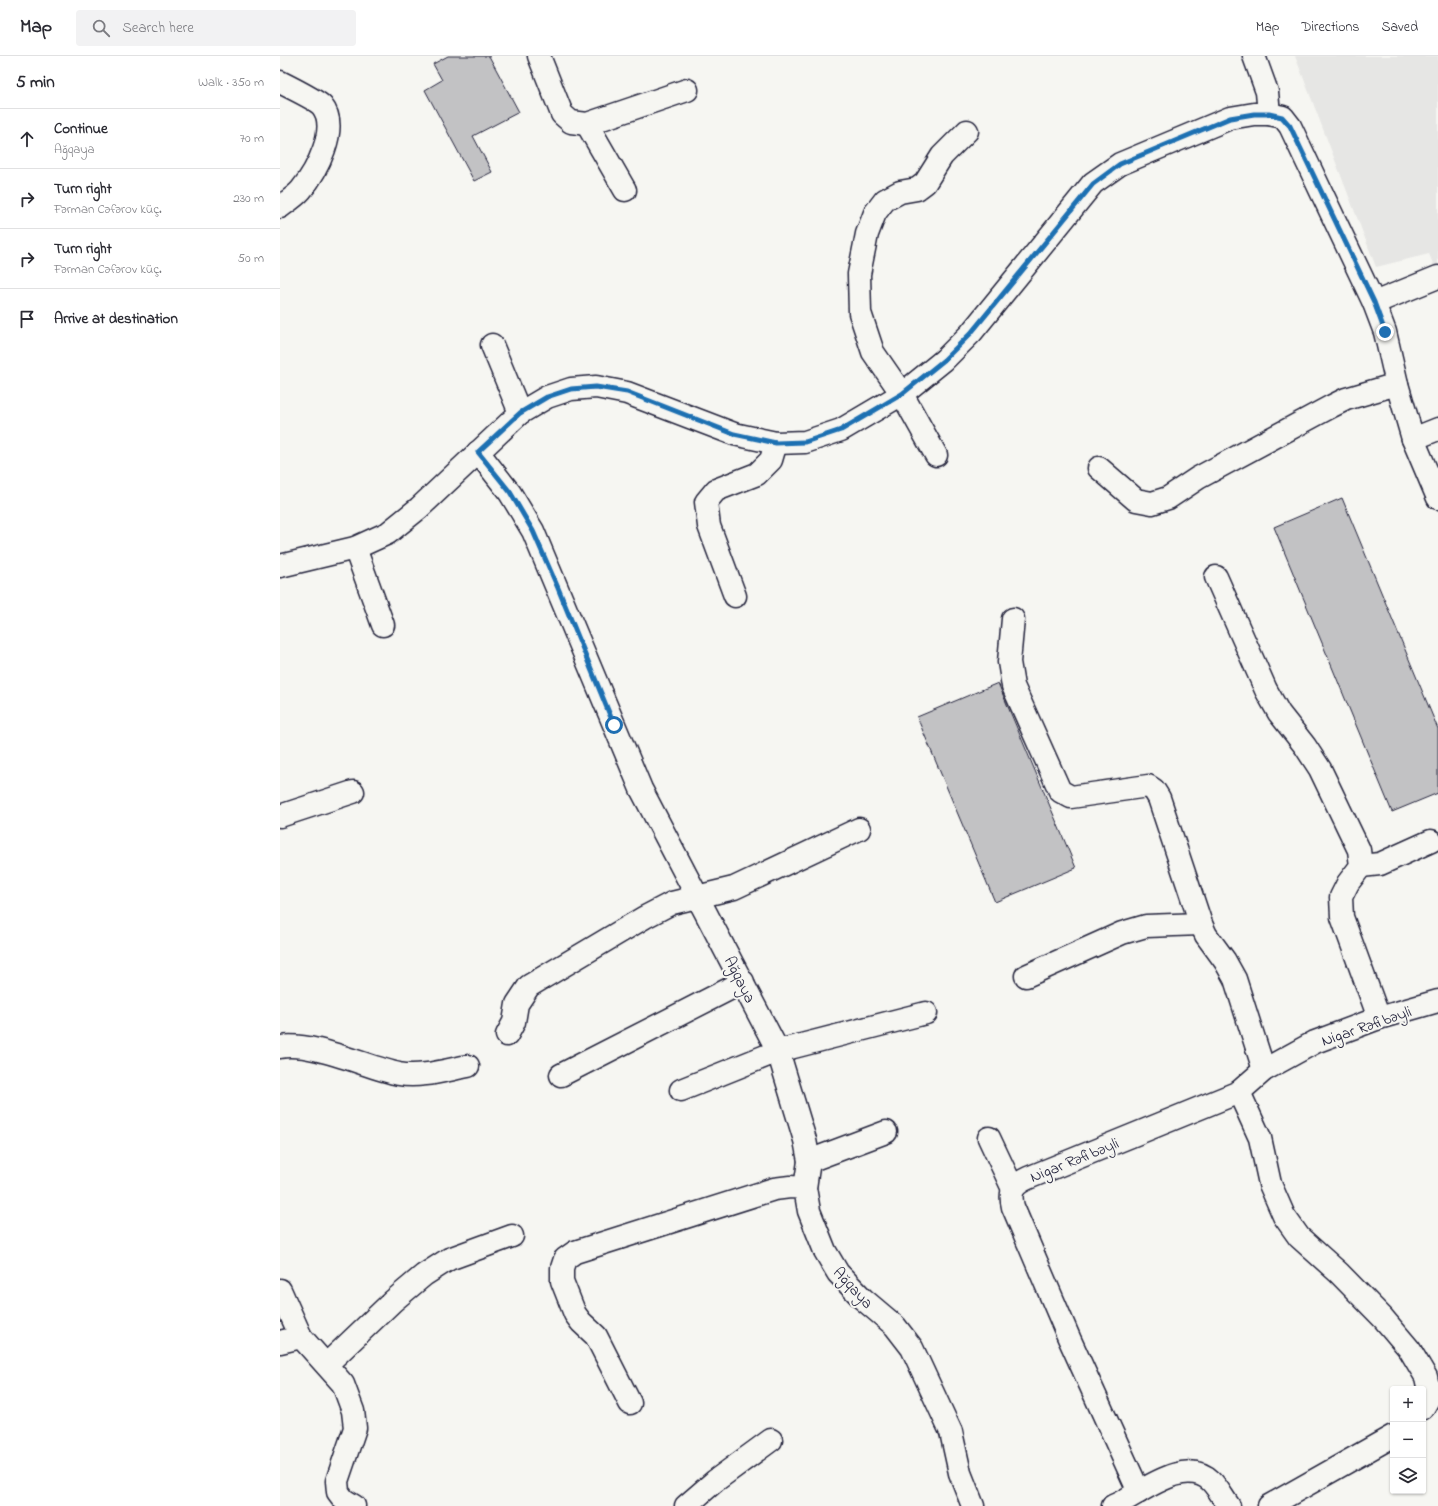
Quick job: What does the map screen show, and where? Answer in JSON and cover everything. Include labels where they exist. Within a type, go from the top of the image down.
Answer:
[{"type":"street","points":[[539,56],[562,114],[571,122],[587,124],[687,90]]},
{"type":"street","points":[[1254,56],[1267,92],[1269,114]]},
{"type":"street","points":[[280,82],[322,105],[328,116],[329,133],[315,171],[300,191],[280,207]]},
{"type":"street","points":[[280,566],[355,548],[388,533],[419,508],[520,413],[547,397],[571,389],[596,387],[627,392],[734,434],[776,443],[805,442],[841,430],[902,394],[944,360],[971,333],[1093,184],[1120,164],[1230,118],[1254,114],[1269,114],[1282,117],[1290,126],[1374,302],[1385,332],[1397,384],[1413,439],[1438,498]]},
{"type":"street","points":[[587,124],[625,190]]},
{"type":"street","points":[[936,455],[902,394],[873,352],[860,313],[859,274],[866,234],[875,213],[885,200],[900,192],[916,189],[925,183],[942,156],[967,131]]},
{"type":"street","points":[[1374,302],[1438,277]]},
{"type":"street","points":[[492,345],[520,413]]},
{"type":"street","points":[[1099,468],[1136,500],[1152,503],[1168,498],[1198,478],[1346,399],[1397,384]]},
{"type":"street","points":[[1413,439],[1438,429]]},
{"type":"street","points":[[736,596],[709,526],[706,502],[716,490],[757,474],[771,460],[776,443]]},
{"type":"street","name":"Ağqaya","points":[[478,452],[510,492],[533,531],[641,789],[778,1051],[805,1140],[809,1161],[805,1188],[809,1211],[825,1251],[838,1273],[862,1299],[895,1326],[912,1348],[951,1432],[960,1473],[974,1506]]},
{"type":"street","points":[[355,548],[383,625]]},
{"type":"street","points":[[1216,577],[1266,690],[1279,713],[1320,768],[1359,850],[1361,866],[1348,883],[1341,897],[1342,917],[1379,1018]]},
{"type":"street","points":[[1013,619],[1009,662],[1012,686],[1060,790],[1071,797],[1148,786],[1154,790],[1159,798],[1200,924],[1225,961],[1235,979],[1264,1070]]},
{"type":"street","points":[[280,816],[353,792]]},
{"type":"street","points":[[507,1035],[514,1022],[517,1004],[529,986],[644,917],[672,902],[734,888],[859,829]]},
{"type":"street","points":[[1361,866],[1380,864],[1431,841]]},
{"type":"street","points":[[1026,976],[1122,933],[1146,926],[1200,924]]},
{"type":"street","points":[[562,1075],[743,982]]},
{"type":"street","name":"Nigar Rəfibəyli","points":[[1139,1492],[1069,1338],[1013,1207],[1011,1198],[1013,1189],[1018,1182],[1239,1092],[1264,1070],[1315,1042],[1379,1018],[1438,1001]]},
{"type":"street","points":[[681,1090],[778,1051],[926,1013]]},
{"type":"street","points":[[280,1047],[287,1046],[312,1049],[398,1074],[415,1076],[468,1066]]},
{"type":"street","points":[[1239,1092],[1260,1138],[1270,1184],[1284,1216],[1299,1237],[1383,1318],[1410,1350],[1426,1377],[1430,1400]]},
{"type":"street","points":[[809,1161],[886,1132]]},
{"type":"street","points":[[989,1138],[1013,1189]]},
{"type":"street","points":[[630,1403],[596,1336],[574,1314],[562,1281],[562,1268],[565,1259],[575,1252],[774,1189],[805,1188]]},
{"type":"street","points":[[327,1364],[393,1301],[424,1275],[449,1259],[512,1236]]},
{"type":"street","points":[[280,1290],[301,1337],[327,1364],[343,1384],[353,1410],[355,1428],[337,1481],[338,1492],[344,1500],[354,1506]]},
{"type":"street","points":[[280,1342],[301,1337]]},
{"type":"street","points":[[1268,1506],[1390,1438]]},
{"type":"street","points":[[686,1506],[715,1481],[771,1440]]},
{"type":"street","points":[[1113,1506],[1167,1477],[1185,1472],[1197,1472],[1211,1481],[1229,1506]]},
{"type":"shaded area","points":[[1295,56],[1438,56],[1438,276],[1429,254],[1376,267]]},
{"type":"building","points":[[448,56],[489,56],[519,112],[473,136],[492,172],[474,181],[425,90],[442,80],[433,64]]},
{"type":"building","points":[[1342,498],[1438,729],[1438,793],[1392,812],[1274,527]]},
{"type":"building","points":[[998,683],[1076,868],[995,902],[917,717]]},
{"type":"route","points":[[614,725],[533,531],[510,492],[478,452],[520,413],[547,397],[571,389],[596,387],[627,392],[734,434],[776,443],[805,442],[841,430],[902,394],[944,360],[971,333],[1075,204],[1093,184],[1120,164],[1230,118],[1254,114],[1269,114],[1282,117],[1290,126],[1374,302],[1385,332]]}]
